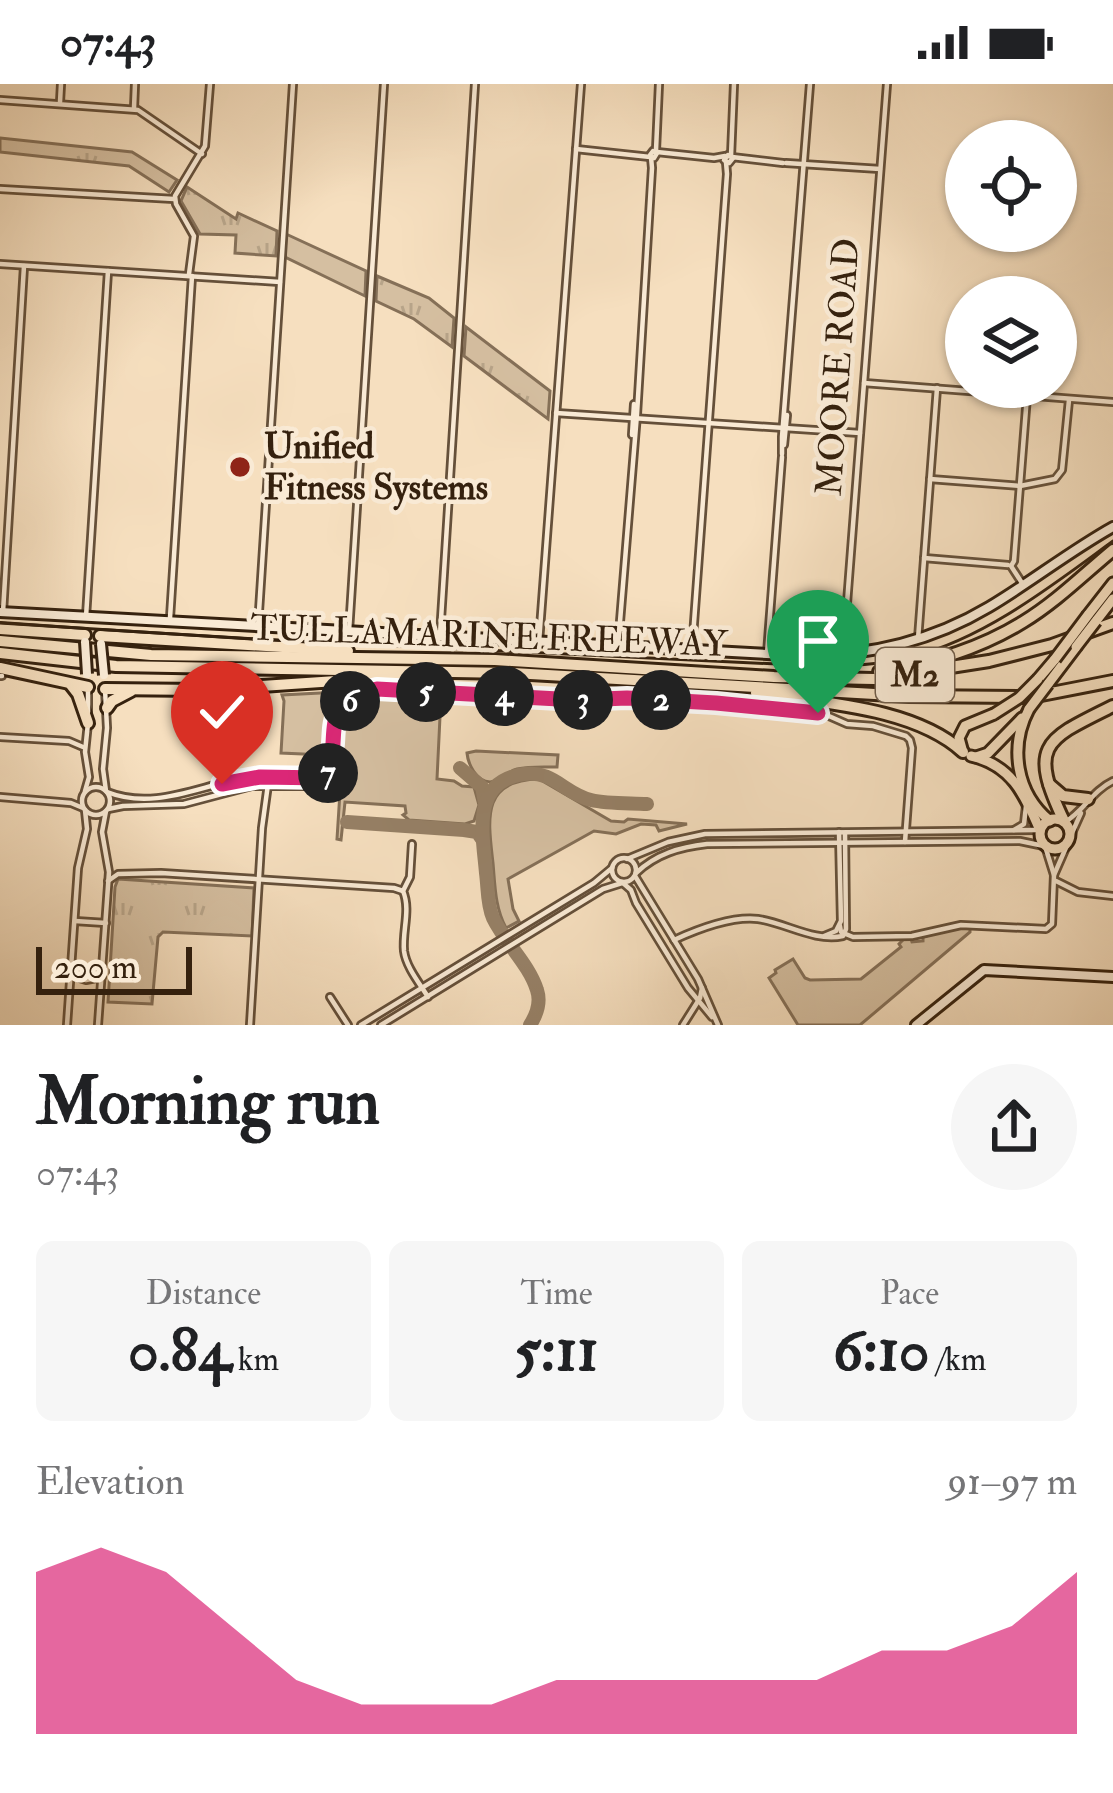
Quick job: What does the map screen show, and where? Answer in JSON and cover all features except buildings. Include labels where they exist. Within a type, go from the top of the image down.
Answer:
[{"type":"highway","points":[[774,677],[873,674],[967,649],[1025,621],[1113,550]]},
{"type":"highway","name":"TULLAMARINE FREEWAY","points":[[0,641],[152,655],[874,680],[1015,655],[1113,623]]},
{"type":"highway","points":[[0,629],[85,639]]},
{"type":"highway","points":[[100,640],[495,666]]},
{"type":"highway","name":"TULLAMARINE FREEWAY","points":[[0,653],[153,667],[495,666],[651,682],[910,696],[1031,697],[1113,681]]},
{"type":"highway","points":[[105,689],[201,690],[495,666]]},
{"type":"highway","points":[[1,673],[68,684],[88,681]]},
{"type":"highway","points":[[651,682],[878,714],[934,730],[967,754]]},
{"type":"highway","points":[[68,684],[79,695],[87,728]]},
{"type":"highway","points":[[107,708],[134,690]]},
{"type":"highway","points":[[1060,821],[1046,782],[1046,755],[1054,739],[1067,729],[1113,706]]},
{"type":"highway","points":[[1046,782],[1063,796],[1086,803]]},
{"type":"main road","points":[[2,612],[843,655],[918,639],[967,619],[1113,523]]},
{"type":"main road","points":[[1113,583],[1092,618],[1076,647],[1043,682],[963,729],[959,742],[967,754],[1005,770],[1044,846],[1057,848],[1070,838],[1060,821],[1041,813],[1033,799],[1017,762],[1020,732],[1029,709],[1043,682],[1055,658],[1092,618],[1113,598]]},
{"type":"main road","points":[[86,617],[88,681],[105,689],[100,618]]},
{"type":"main road","points":[[85,639],[100,640]]},
{"type":"main road","points":[[967,754],[988,752],[1029,709]]},
{"type":"main road","points":[[1039,829],[1060,821]]},
{"type":"main road","points":[[917,1025],[984,970],[1113,977]]},
{"type":"street","points":[[60,104],[61,84]]},
{"type":"street","points":[[134,109],[136,84]]},
{"type":"street","points":[[170,622],[193,260],[192,229],[175,199],[206,143],[210,84]]},
{"type":"street","points":[[258,627],[292,84]]},
{"type":"street","points":[[349,631],[384,84]]},
{"type":"street","points":[[440,636],[475,84]]},
{"type":"street","points":[[539,642],[581,84]]},
{"type":"street","points":[[617,646],[659,84]]},
{"type":"street","points":[[692,650],[734,84]]},
{"type":"street","points":[[767,654],[810,84]]},
{"type":"street","name":"MOORE ROAD","points":[[843,655],[887,84]]},
{"type":"street","points":[[0,100],[134,109],[202,154]]},
{"type":"street","points":[[576,149],[880,169]]},
{"type":"street","points":[[0,189],[175,199]]},
{"type":"street","points":[[0,265],[280,282]]},
{"type":"street","points":[[2,612],[24,266]]},
{"type":"street","points":[[86,617],[108,271]]},
{"type":"street","points":[[864,383],[945,389]]},
{"type":"street","points":[[918,639],[937,388]]},
{"type":"street","points":[[1077,400],[1113,402]]},
{"type":"street","points":[[1011,566],[1026,408]]},
{"type":"street","points":[[930,479],[1020,486],[1055,479],[1060,476],[1068,408]]},
{"type":"street","points":[[556,413],[860,433]]},
{"type":"street","points":[[925,558],[1011,566]]},
{"type":"street","points":[[1011,566],[1023,585]]},
{"type":"street","points":[[67,1025],[77,868],[87,829],[82,800],[88,772],[88,681]]},
{"type":"street","points":[[98,1025],[109,860],[102,832],[110,800],[103,769],[105,689]]},
{"type":"street","points":[[52,800],[94,787],[121,796],[172,797],[239,779],[322,779],[328,774],[337,714],[357,696],[377,689],[577,700],[627,698],[822,713],[909,738],[905,842]]},
{"type":"street","points":[[69,741],[87,728]]},
{"type":"street","points":[[0,737],[69,741],[85,749]]},
{"type":"street","points":[[0,797],[71,802],[96,816],[126,806],[177,805],[267,785],[326,787],[332,777],[330,762]]},
{"type":"street","points":[[250,1025],[269,777]]},
{"type":"street","points":[[1060,821],[1113,782]]},
{"type":"street","points":[[1008,831],[1026,821],[1023,798]]},
{"type":"street","points":[[1053,878],[1086,803]]},
{"type":"street","points":[[361,1025],[598,880],[617,861],[677,839],[725,834],[1039,829]]},
{"type":"street","points":[[966,831],[966,841]]},
{"type":"street","points":[[842,832],[844,934]]},
{"type":"street","points":[[725,834],[725,844]]},
{"type":"street","points":[[381,1025],[605,888],[623,883],[649,862],[693,846],[1021,841],[1044,846],[1053,878],[1050,927],[1040,929],[965,925],[917,936],[844,934],[835,938],[746,919],[661,944]]},
{"type":"street","points":[[403,891],[410,877],[412,844]]},
{"type":"street","points":[[627,859],[635,865],[636,875],[702,988],[717,1023]]},
{"type":"street","points":[[109,860],[134,873]]},
{"type":"street","points":[[612,868],[717,1023]]},
{"type":"street","points":[[108,881],[115,874],[134,873],[403,891],[407,899],[404,956],[428,997]]},
{"type":"street","points":[[1053,878],[1078,892],[1113,896]]},
{"type":"street","points":[[818,935],[832,934],[840,926],[843,910]]},
{"type":"street","points":[[534,920],[539,928]]},
{"type":"street","points":[[74,921],[106,923]]},
{"type":"street","points":[[840,926],[844,934]]},
{"type":"street","points":[[675,967],[686,959]]},
{"type":"street","points":[[70,974],[87,969],[102,976]]},
{"type":"street","points":[[70,974],[86,980],[102,976]]},
{"type":"street","points":[[683,1025],[702,988]]},
{"type":"street","points":[[331,997],[348,1025]]},
{"type":"green space","points":[[0,138],[132,152],[177,180],[169,192],[129,166],[0,152]]},
{"type":"green space","points":[[187,187],[236,219],[238,213],[277,231],[276,256],[235,253],[236,235],[200,234],[181,201]]},
{"type":"green space","points":[[286,234],[366,271],[365,296],[285,257]]},
{"type":"green space","points":[[377,276],[429,298],[454,318],[452,347],[414,319],[376,301]]},
{"type":"green space","points":[[466,327],[550,391],[548,419],[464,356]]},
{"type":"green space","points":[[359,691],[333,710],[325,755],[281,753],[282,695]]},
{"type":"green space","points":[[379,693],[441,696],[437,779],[474,787],[479,805],[474,821],[409,820],[403,815],[405,806],[345,802],[341,840],[337,839],[341,725],[353,704]]},
{"type":"green space","points":[[467,753],[558,755],[557,767],[517,769],[490,782],[471,767]]},
{"type":"green space","points":[[539,779],[611,821],[687,824],[659,831],[656,825],[641,824],[616,834],[594,831],[508,879],[519,921],[506,928],[495,888],[492,805],[507,786]]},
{"type":"green space","points":[[118,879],[254,888],[252,936],[163,932],[158,937],[152,1004],[108,1002]]},
{"type":"green space","points":[[970,927],[970,932],[860,1025],[798,1025],[769,978],[793,959],[810,980],[861,979],[901,947],[904,939],[923,941],[923,937],[952,928]]},
{"type":"taxiway","points":[[460,768],[482,787],[485,803]]},
{"type":"taxiway","points":[[530,1025],[538,1008],[537,990],[490,907],[482,827],[487,799],[507,779],[534,774],[591,800],[647,804]]},
{"type":"taxiway","points":[[347,822],[464,830],[477,832],[482,839]]},
{"type":"tram line","points":[[0,623],[818,666],[864,664],[911,657],[965,637],[1017,609],[1113,541]]},
{"type":"place","name":"Unified Fitness Systems","points":[[240,467]]},
{"type":"route","points":[[222,784],[260,777],[325,778],[335,717],[357,696],[377,689],[577,700],[627,698],[818,713]]}]
